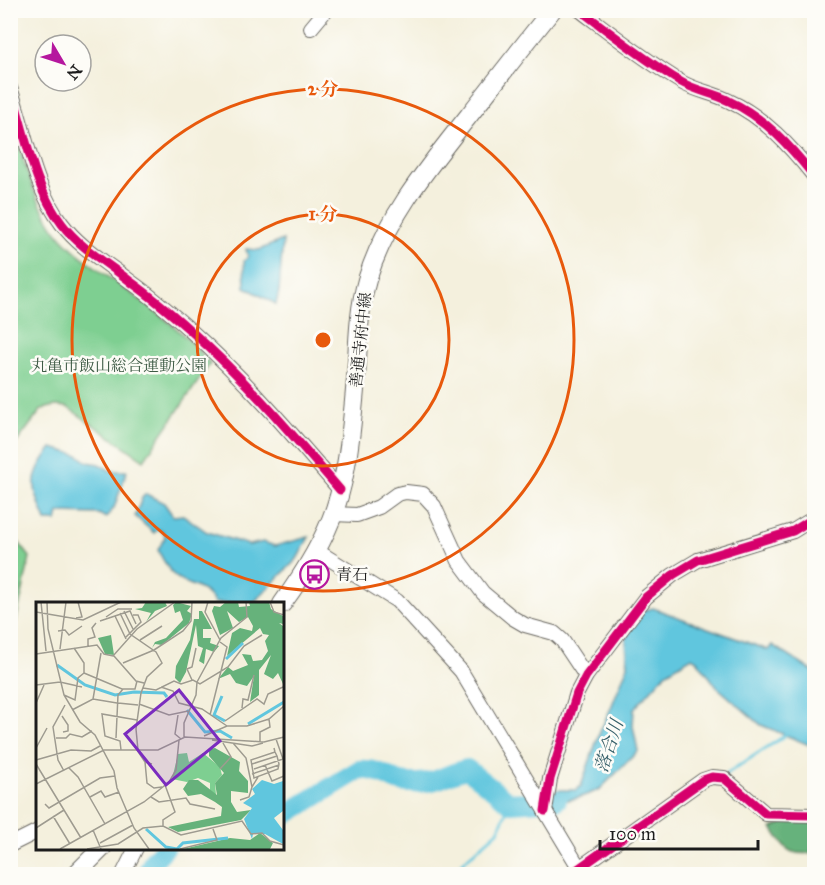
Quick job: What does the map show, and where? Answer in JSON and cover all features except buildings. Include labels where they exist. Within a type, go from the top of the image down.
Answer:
[{"type":"main road","name":"善通寺府中線","points":[[283,602],[316,551],[333,514],[340,490],[352,415],[361,316],[366,282],[373,261],[405,200],[429,166],[552,10]]},
{"type":"main road","points":[[76,874],[101,849]]},
{"type":"street","points":[[311,28],[326,10]]},
{"type":"street","points":[[580,10],[684,84],[726,99],[748,111],[793,148],[814,176]]},
{"type":"street","points":[[11,93],[39,182],[61,223],[81,244],[150,297],[209,347],[280,420],[340,490]]},
{"type":"street","points":[[333,514],[357,515],[379,507],[397,494],[406,492],[423,494],[434,506],[459,561],[483,592],[497,606],[525,625],[554,633],[562,640],[586,676]]},
{"type":"street","points":[[543,801],[569,717],[586,676],[646,597],[673,575],[698,560],[793,531],[814,518]]},
{"type":"street","points":[[316,551],[396,601],[461,671],[543,801],[578,872],[703,780],[712,777],[724,778],[766,814],[814,815]]},
{"type":"street","points":[[10,845],[36,832]]},
{"type":"street","points":[[123,874],[136,849]]},
{"type":"green space","name":"丸亀市飯山総合運動公園","points":[[11,120],[36,196],[61,237],[84,259],[177,329],[210,364],[144,460],[67,407],[56,406],[42,409],[11,450]]},
{"type":"green space","points":[[10,524],[16,539],[30,557],[16,622],[11,622]]},
{"type":"green space","points":[[794,818],[814,820],[811,853],[796,853],[787,849],[772,828]]},
{"type":"water","points":[[283,240],[276,304],[245,287],[244,261],[248,257],[246,249],[259,250]]},
{"type":"water","points":[[52,448],[78,455],[88,462],[99,464],[111,471],[127,471],[114,508],[106,518],[99,514],[59,513],[57,521],[46,521],[38,500],[35,483],[39,467]]},
{"type":"water","points":[[146,494],[164,503],[173,516],[183,515],[207,532],[249,545],[263,542],[275,546],[309,537],[297,559],[254,602],[213,602],[202,590],[173,575],[166,565],[158,550],[165,537],[163,532],[158,529],[154,533],[135,516]]},
{"type":"water","points":[[653,608],[768,650],[772,645],[814,672],[814,747],[761,725],[717,687],[697,660],[692,657],[667,672],[634,709],[633,726],[638,751],[599,790],[578,798],[553,803],[554,790],[576,790],[581,786],[599,734],[628,665],[625,630],[641,611]]},
{"type":"waterway","points":[[726,774],[787,733]]},
{"type":"waterway","name":"落合川","points":[[284,816],[359,770],[375,771],[396,781],[422,783],[467,769],[510,803],[557,800]]},
{"type":"waterway","points":[[469,874],[462,863],[498,831],[510,803]]},
{"type":"waterway","name":"落合川","points":[[147,874],[153,861],[164,849]]},
{"type":"cycle path","points":[[580,10],[642,57],[681,82],[723,98],[754,115],[786,143],[814,176]]},
{"type":"cycle path","points":[[10,88],[43,193],[69,233],[85,248],[154,300],[211,349],[268,408],[340,490]]},
{"type":"cycle path","points":[[545,811],[550,779],[577,693],[586,676],[646,597],[673,575],[698,560],[793,531],[814,518]]},
{"type":"cycle path","points":[[571,874],[703,780],[712,777],[724,778],[766,814],[814,815]]},
{"type":"place","name":"青石","points":[[315,574]]}]
